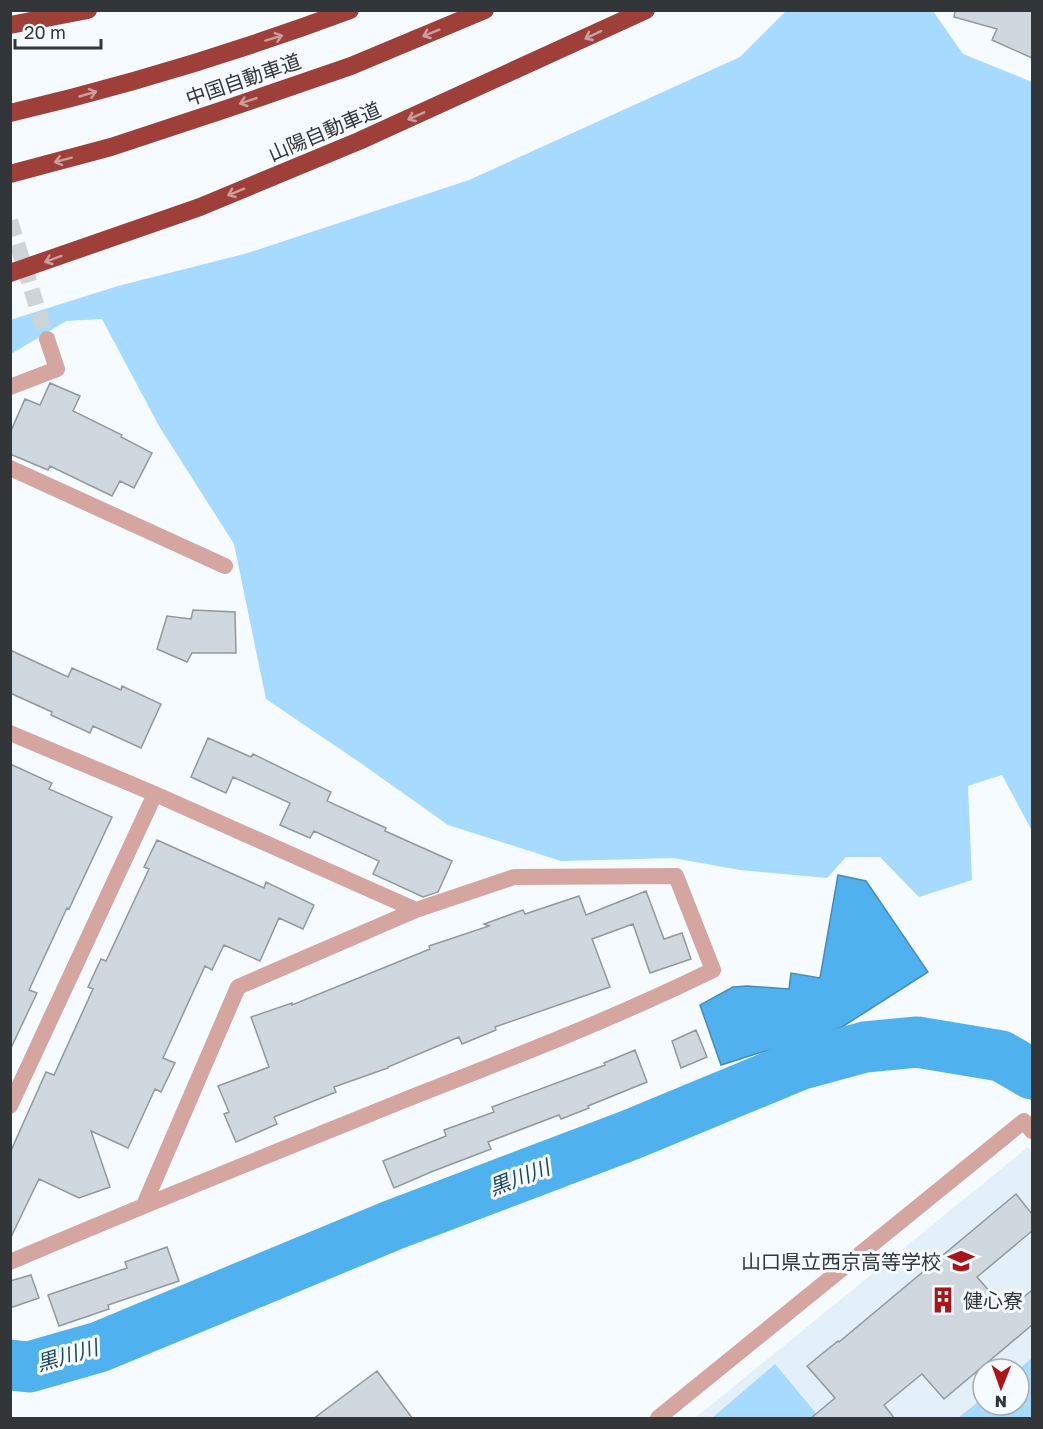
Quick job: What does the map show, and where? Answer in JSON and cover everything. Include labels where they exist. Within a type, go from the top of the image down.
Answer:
[{"type":"highway","points":[[10,25],[88,10]]},
{"type":"highway","name":"中国自動車道","points":[[10,113],[81,96],[284,35],[351,10]]},
{"type":"highway","name":"中国自動車道","points":[[10,174],[111,147],[317,78],[485,10]]},
{"type":"highway","name":"山陽自動車道","points":[[10,273],[200,207],[348,146],[646,10]]},
{"type":"street","points":[[10,387],[57,369],[46,339]]},
{"type":"street","points":[[10,468],[225,566]]},
{"type":"street","points":[[10,733],[155,794],[416,910]]},
{"type":"street","points":[[10,1106],[155,794]]},
{"type":"street","points":[[10,1262],[144,1205],[554,1040],[669,992],[713,970],[676,876],[514,877],[416,910],[238,987],[144,1205]]},
{"type":"street","points":[[658,1419],[1024,1120],[1032,1131]]},
{"type":"shaded area","points":[[786,11],[933,11],[963,54],[1032,82],[1032,831],[1002,775],[968,786],[972,880],[919,897],[880,857],[846,857],[827,878],[740,870],[673,858],[561,861],[448,825],[266,699],[234,544],[159,426],[102,319],[66,321],[11,354],[10,320],[118,286],[248,253],[469,180],[740,57]]},
{"type":"shaded area","points":[[838,875],[866,881],[928,972],[842,1027],[797,1044],[721,1065],[700,1005],[733,987],[789,989],[791,973],[820,978]]},
{"type":"shaded area","name":"山口県立西京高等学校","points":[[1028,1147],[1032,1152],[1032,1418],[695,1418]]},
{"type":"shaded area","points":[[1031,1359],[1032,1418],[958,1418],[971,1408],[971,1417],[1031,1417]]},
{"type":"shaded area","points":[[775,1364],[820,1418],[712,1418]]},
{"type":"building","points":[[955,10],[1032,10],[1032,58],[992,40],[997,29],[954,17]]},
{"type":"building","points":[[50,383],[80,396],[73,411],[122,435],[121,437],[152,453],[134,488],[120,481],[112,496],[50,466],[48,470],[10,454],[10,433],[25,399],[40,405]]},
{"type":"building","points":[[193,610],[235,612],[236,653],[192,653],[187,662],[157,649],[167,616],[191,619]]},
{"type":"building","points":[[10,650],[68,677],[72,668],[121,690],[122,686],[161,704],[141,748],[93,726],[90,733],[10,693]]},
{"type":"building","points":[[208,738],[251,757],[253,754],[331,792],[327,801],[386,828],[385,831],[452,861],[438,892],[423,897],[373,874],[379,861],[314,831],[310,838],[280,825],[290,803],[233,777],[226,793],[191,777]]},
{"type":"building","points":[[10,764],[52,783],[49,789],[112,817],[29,990],[37,993],[10,1050]]},
{"type":"building","points":[[157,840],[264,888],[266,882],[314,905],[303,929],[279,918],[260,961],[224,945],[212,970],[205,966],[163,1058],[175,1063],[161,1092],[155,1089],[128,1148],[91,1131],[110,1187],[79,1198],[39,1179],[10,1239],[10,1153],[46,1072],[54,1075],[93,989],[88,987],[101,959],[106,961],[149,869],[144,867]]},
{"type":"building","points":[[646,891],[664,939],[682,933],[691,959],[650,973],[633,924],[592,939],[610,987],[495,1027],[496,1030],[462,1044],[459,1037],[388,1068],[334,1087],[336,1092],[274,1117],[277,1124],[236,1142],[224,1114],[229,1112],[218,1086],[269,1067],[251,1017],[292,1003],[292,1005],[430,949],[429,946],[489,926],[484,924],[523,910],[525,914],[579,896],[586,915]]},
{"type":"building","points":[[696,1030],[707,1057],[681,1068],[672,1041]]},
{"type":"building","points":[[635,1050],[647,1082],[561,1119],[559,1115],[488,1142],[491,1149],[394,1188],[383,1161],[446,1136],[444,1130],[494,1112],[492,1107],[605,1065],[604,1063]]},
{"type":"building","name":"健心寮","points":[[1016,1194],[1032,1214],[1032,1231],[977,1277],[1007,1311],[1032,1290],[1032,1325],[994,1357],[971,1357],[971,1376],[944,1399],[922,1374],[884,1405],[895,1419],[810,1419],[835,1398],[807,1366],[839,1342]]},
{"type":"building","points":[[167,1247],[179,1281],[108,1305],[109,1309],[59,1326],[48,1295],[127,1268],[125,1262]]},
{"type":"building","points":[[31,1275],[39,1298],[10,1308],[10,1281]]},
{"type":"building","points":[[377,1371],[413,1419],[313,1419]]},
{"type":"waterway","name":"黒川川","points":[[10,1365],[29,1367],[99,1347],[393,1225],[630,1135],[799,1065],[865,1047],[917,1042],[1001,1056],[1032,1074]]},
{"type":"tunnel","points":[[10,221],[47,339]]},
{"type":"place","name":"山口県立西京高等学校","points":[[961,1261]]},
{"type":"place","name":"健心寮","points":[[943,1300]]}]
